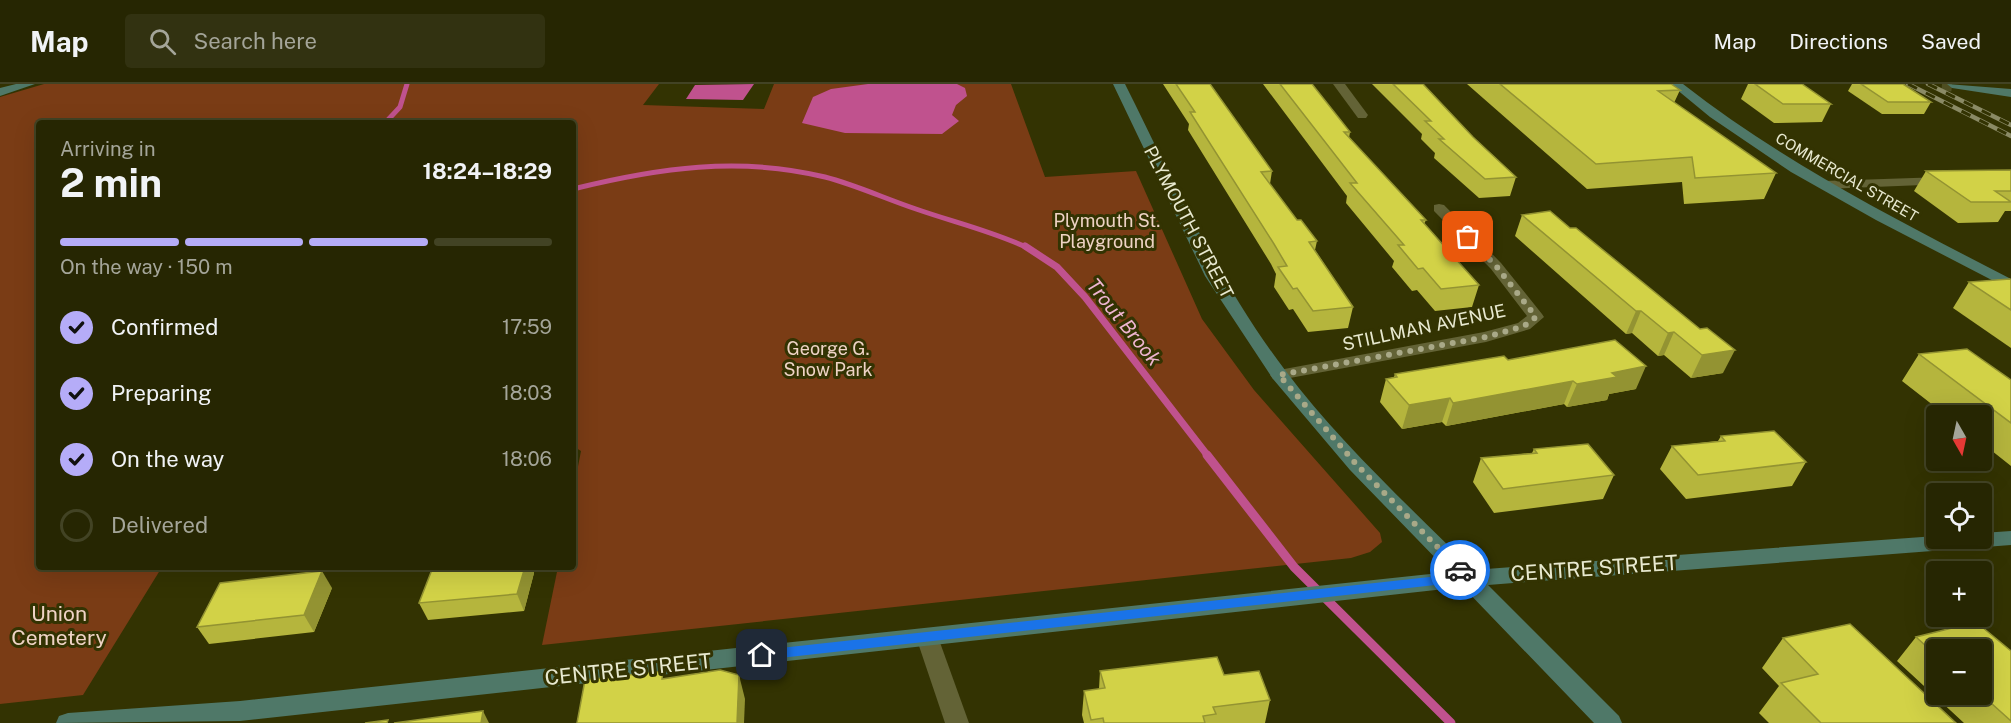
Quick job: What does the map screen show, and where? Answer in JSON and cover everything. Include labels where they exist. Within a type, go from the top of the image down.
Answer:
[{"type":"main road","points":[[0,92],[29,84]]},
{"type":"main road","name":"PLYMOUTH STREET","points":[[1119,84],[1213,276],[1279,375],[1357,465],[1610,723]]},
{"type":"main road","name":"COMMERCIAL STREET","points":[[1676,84],[1717,119],[1824,185],[2011,285]]},
{"type":"main road","points":[[1952,85],[2011,93]]},
{"type":"main road","name":"CENTRE STREET","points":[[68,723],[238,717],[927,637],[1467,578],[2011,538]]},
{"type":"street","points":[[1339,84],[1362,115]]},
{"type":"street","points":[[1824,185],[1952,181]]},
{"type":"street","name":"STILLMAN AVENUE","points":[[1279,375],[1486,337],[1524,326],[1536,317],[1496,266],[1439,208]]},
{"type":"street","points":[[927,637],[957,723]]},
{"type":"green space","name":"George G. Snow Park","points":[[44,84],[659,84],[643,105],[764,109],[774,84],[1011,84],[1045,177],[1136,171],[1202,319],[1254,390],[1380,533],[1382,542],[1370,552],[1351,558],[542,645],[557,570],[576,570],[576,477],[581,451],[576,448],[576,120],[36,120],[36,570],[160,570],[83,695],[0,704],[0,97]]},
{"type":"shaded area","points":[[754,84],[743,100],[686,99],[695,85]]},
{"type":"shaded area","points":[[868,84],[957,84],[965,88],[967,96],[956,105],[952,115],[959,121],[942,134],[845,133],[802,123],[813,97],[831,89]]},
{"type":"building","points":[[1176,84],[1210,84],[1272,171],[1261,172],[1297,220],[1301,220],[1317,241],[1309,242],[1353,307],[1313,311],[1297,288],[1293,289],[1278,267],[1287,266],[1190,112],[1195,112]]},
{"type":"building","points":[[1280,84],[1312,84],[1350,132],[1344,132],[1426,220],[1421,220],[1479,285],[1441,289],[1423,268],[1418,269],[1398,245],[1404,245],[1350,183],[1357,183]]},
{"type":"building","points":[[1393,84],[1423,84],[1473,137],[1516,177],[1485,179],[1439,139],[1444,139],[1425,121],[1431,121]]},
{"type":"building","points":[[1500,84],[1671,84],[1680,90],[1658,91],[1776,173],[1695,178],[1692,157],[1596,164]]},
{"type":"building","points":[[1755,84],[1802,84],[1831,104],[1783,104]]},
{"type":"building","points":[[1861,84],[1903,84],[1931,102],[1888,102]]},
{"type":"building","points":[[2011,170],[2011,191],[1995,191],[2011,202],[1971,202],[1926,171]]},
{"type":"building","points":[[1550,211],[1570,228],[1576,228],[1700,329],[1707,328],[1735,350],[1702,355],[1674,332],[1668,333],[1641,311],[1636,311],[1522,215]]},
{"type":"building","points":[[2010,279],[2011,310],[1969,282]]},
{"type":"building","points":[[1615,340],[1646,366],[1612,373],[1617,377],[1577,384],[1573,381],[1453,403],[1450,398],[1409,405],[1386,379],[1397,377],[1395,374],[1504,356],[1508,360]]},
{"type":"building","points":[[1967,349],[2011,380],[2011,423],[1992,409],[1992,405],[1987,405],[1919,354]]},
{"type":"building","points":[[1774,431],[1806,462],[1698,475],[1672,446],[1725,441],[1721,436]]},
{"type":"building","points":[[1588,444],[1614,475],[1503,489],[1481,458],[1537,453],[1534,449]]},
{"type":"building","points":[[432,570],[524,570],[517,594],[419,603]]},
{"type":"building","points":[[322,571],[304,615],[197,627],[220,583]]},
{"type":"building","points":[[1850,624],[1926,695],[1926,705],[1937,705],[1956,723],[1821,723],[1781,683],[1818,674],[1783,638]]},
{"type":"building","points":[[1956,627],[1982,627],[2011,651],[2011,721],[1992,704],[1992,639],[1926,639],[1926,646],[1916,637]]},
{"type":"building","points":[[1217,657],[1224,675],[1259,671],[1270,700],[1213,707],[1216,714],[1203,716],[1205,723],[1104,723],[1103,718],[1091,720],[1084,691],[1105,688],[1100,671]]},
{"type":"building","points":[[720,670],[739,675],[737,723],[577,723],[585,680],[663,671],[662,679]]},
{"type":"building","points":[[483,711],[481,723],[394,723]]},
{"type":"building","points":[[388,720],[387,723],[365,723]]},
{"type":"waterway","name":"Trout Brook","points":[[388,120],[400,107],[407,84]]},
{"type":"waterway","name":"Trout Brook","points":[[576,188],[636,175],[699,167],[761,167],[793,171],[848,184],[1028,248]]},
{"type":"waterway","name":"Trout Brook","points":[[1025,246],[1057,267],[1085,297],[1208,456]]},
{"type":"waterway","name":"Trout Brook","points":[[1207,455],[1294,567],[1451,723]]},
{"type":"tunnel","points":[[1942,84],[1952,85]]},
{"type":"railway","points":[[1908,84],[2011,136]]},
{"type":"railway","points":[[1928,84],[2011,125]]},
{"type":"way so far","points":[[1460,570],[1357,465],[1279,375],[1486,337],[1524,326],[1536,317],[1496,266],[1468,237]]},
{"type":"route","points":[[762,655],[1467,578],[1460,570]]},
{"type":"park label","name":"Plymouth St. Playground","points":[[1107,230]]},
{"type":"park label","name":"Union Cemetery","points":[[59,625]]}]
